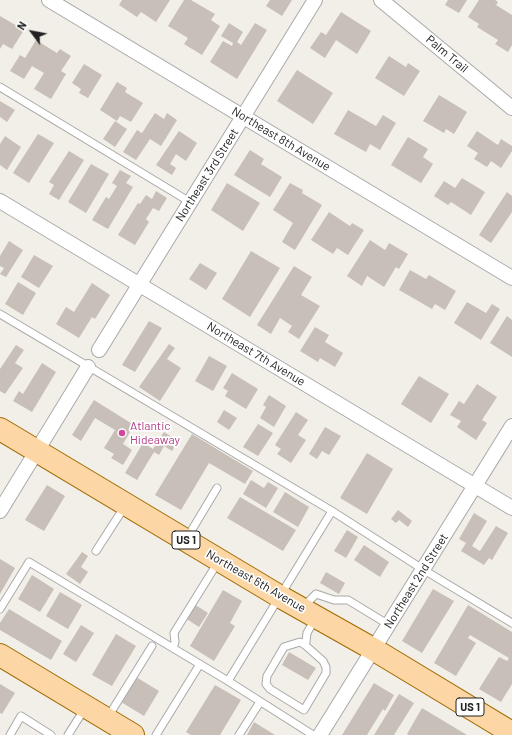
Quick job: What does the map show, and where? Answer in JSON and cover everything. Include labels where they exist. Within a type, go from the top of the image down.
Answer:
[{"type":"main road","name":"Northeast 6th Avenue","points":[[0,429],[512,733]]},
{"type":"main road","points":[[0,654],[86,706],[117,727]]},
{"type":"street","name":"Northeast 8th Avenue","points":[[49,0],[512,278]]},
{"type":"street","name":"Northeast 3rd Street","points":[[99,350],[315,0]]},
{"type":"street","name":"Palm Trail","points":[[381,0],[512,108]]},
{"type":"street","name":"Northeast 7th Avenue","points":[[0,201],[512,508]]},
{"type":"street","points":[[0,511],[88,367]]},
{"type":"street","name":"Northeast 2nd Street","points":[[320,735],[424,570],[512,426]]},
{"type":"lane","points":[[0,87],[190,202]]},
{"type":"lane","points":[[0,314],[332,511],[424,570],[512,623]]},
{"type":"lane","points":[[186,540],[217,488]]},
{"type":"lane","points":[[96,552],[126,504]]},
{"type":"lane","points":[[228,681],[332,511]]},
{"type":"lane","points":[[172,648],[175,642],[174,633],[219,560]]},
{"type":"lane","points":[[0,609],[29,562],[228,681],[313,735]]},
{"type":"lane","points":[[304,645],[306,642],[309,612],[316,594],[334,600],[348,600],[389,625]]},
{"type":"lane","points":[[300,642],[304,645],[323,661],[326,667],[326,673],[304,710],[270,689],[266,684],[268,676],[284,647],[300,642]]},
{"type":"lane","points":[[117,727],[152,646]]},
{"type":"lane","points":[[156,735],[200,664]]},
{"type":"lane","points":[[239,735],[260,702]]},
{"type":"lane","points":[[68,735],[86,706]]},
{"type":"lane","points":[[10,735],[21,716],[51,735]]},
{"type":"building","points":[[122,0],[170,0],[156,22],[141,12],[137,17],[119,5]]},
{"type":"building","points":[[184,0],[191,0],[215,14],[211,20],[220,26],[202,55],[184,44],[188,38],[168,26]]},
{"type":"building","points":[[270,0],[292,0],[282,16],[266,6]]},
{"type":"building","points":[[448,0],[467,0],[459,13],[445,5]]},
{"type":"building","points":[[479,0],[495,0],[498,2],[496,5],[512,15],[512,45],[508,52],[495,44],[498,40],[477,27],[479,24],[468,17]]},
{"type":"building","points":[[341,12],[371,31],[357,54],[336,40],[325,58],[310,48],[321,32],[326,35]]},
{"type":"building","points":[[0,16],[24,30],[12,49],[3,44],[0,49]]},
{"type":"building","points":[[229,23],[243,32],[237,42],[241,45],[255,23],[267,30],[237,79],[210,62],[223,41],[232,46],[233,43],[221,36]]},
{"type":"building","points":[[36,40],[57,53],[60,49],[71,56],[61,71],[66,74],[51,99],[34,89],[44,73],[32,66],[24,79],[10,71],[20,55],[25,58]]},
{"type":"building","points":[[389,56],[406,67],[408,63],[420,71],[404,96],[375,78]]},
{"type":"building","points":[[84,64],[102,75],[88,98],[79,93],[81,89],[72,83]]},
{"type":"building","points":[[297,70],[333,93],[313,124],[277,101]]},
{"type":"building","points":[[117,82],[127,88],[125,92],[143,103],[131,122],[120,116],[117,121],[100,110]]},
{"type":"building","points":[[439,95],[467,112],[454,134],[446,129],[444,133],[423,121]]},
{"type":"building","points":[[0,101],[15,110],[7,122],[0,117]]},
{"type":"building","points":[[348,110],[376,126],[383,115],[396,123],[380,150],[370,144],[366,152],[334,134]]},
{"type":"building","points":[[155,113],[164,119],[167,113],[177,120],[161,146],[150,139],[136,160],[123,152],[137,130],[142,133]]},
{"type":"building","points":[[115,121],[127,129],[115,147],[103,139]]},
{"type":"building","points":[[179,131],[197,143],[186,161],[176,154],[170,164],[176,168],[172,175],[156,165]]},
{"type":"building","points":[[477,131],[498,145],[501,139],[512,146],[512,151],[501,168],[491,161],[487,167],[474,159],[478,153],[467,146]]},
{"type":"building","points":[[38,134],[54,143],[29,183],[13,173]]},
{"type":"building","points":[[5,136],[21,147],[7,170],[0,165],[0,144]]},
{"type":"building","points":[[408,137],[428,149],[423,157],[433,164],[421,183],[391,165]]},
{"type":"building","points":[[250,150],[264,159],[261,164],[282,177],[270,197],[234,175]]},
{"type":"building","points":[[69,151],[84,160],[59,200],[49,194],[54,185],[49,182]]},
{"type":"building","points":[[91,164],[109,174],[86,213],[68,202]]},
{"type":"building","points":[[120,170],[131,176],[126,183],[133,187],[108,229],[92,220],[106,197],[109,199],[117,186],[112,183]]},
{"type":"building","points":[[462,178],[485,192],[471,215],[451,202],[448,205],[434,196],[444,181],[455,188]]},
{"type":"building","points":[[227,183],[260,203],[243,231],[211,210]]},
{"type":"building","points":[[290,183],[303,190],[302,193],[322,205],[295,250],[282,242],[293,223],[273,210]]},
{"type":"building","points":[[156,191],[167,198],[159,211],[153,208],[146,219],[149,222],[135,245],[118,235],[138,203],[140,204],[146,195],[152,199]]},
{"type":"building","points":[[507,192],[512,196],[512,212],[491,243],[479,235]]},
{"type":"building","points":[[329,212],[350,226],[352,223],[364,230],[348,255],[337,248],[333,254],[311,240]]},
{"type":"building","points":[[370,240],[385,250],[389,243],[408,254],[399,269],[396,267],[384,287],[367,276],[362,286],[347,276]]},
{"type":"building","points":[[9,241],[23,250],[6,277],[0,274],[4,268],[0,266],[0,256]]},
{"type":"building","points":[[251,251],[280,268],[250,317],[222,299]]},
{"type":"building","points":[[34,255],[53,266],[39,288],[21,277]]},
{"type":"building","points":[[200,263],[217,273],[206,290],[189,279]]},
{"type":"building","points":[[294,266],[312,277],[301,295],[320,306],[299,339],[288,332],[292,326],[280,318],[271,334],[257,325]]},
{"type":"building","points":[[410,270],[426,279],[429,275],[456,291],[445,310],[435,304],[432,309],[399,290]]},
{"type":"building","points":[[18,282],[36,293],[23,315],[5,304]]},
{"type":"building","points":[[92,283],[110,295],[95,319],[92,317],[79,338],[56,324],[66,307],[74,312]]},
{"type":"building","points":[[467,302],[486,313],[492,304],[500,309],[481,340],[454,323]]},
{"type":"building","points":[[507,316],[512,320],[512,357],[490,343]]},
{"type":"building","points":[[149,321],[162,328],[135,372],[122,365]]},
{"type":"building","points":[[315,327],[329,335],[325,342],[343,353],[335,367],[320,358],[318,362],[300,351]]},
{"type":"building","points":[[169,344],[175,348],[167,359],[181,368],[160,401],[139,387]]},
{"type":"building","points":[[16,345],[24,350],[15,363],[23,368],[5,394],[0,391],[0,369]]},
{"type":"building","points":[[209,356],[227,366],[213,391],[195,381]]},
{"type":"building","points":[[42,363],[56,372],[32,412],[13,401],[19,391],[23,394]]},
{"type":"building","points":[[232,373],[258,389],[246,409],[225,396],[228,391],[223,388]]},
{"type":"building","points":[[419,376],[449,394],[431,423],[401,404]]},
{"type":"building","points":[[477,384],[497,397],[482,420],[487,423],[476,440],[457,427],[461,421],[450,415],[459,401],[464,404]]},
{"type":"building","points":[[269,395],[286,406],[274,427],[260,418],[266,407],[263,405]]},
{"type":"building","name":"Atlantic Hideaway","points":[[94,400],[134,425],[123,444],[132,450],[123,465],[111,458],[114,454],[104,448],[115,430],[95,418],[81,441],[72,435]]},
{"type":"building","points":[[224,410],[237,418],[229,430],[217,422]]},
{"type":"building","points":[[296,412],[308,420],[298,435],[306,440],[291,463],[277,454],[281,449],[275,445]]},
{"type":"building","points":[[258,424],[273,433],[258,456],[243,447]]},
{"type":"building","points":[[325,427],[341,436],[329,455],[322,451],[317,459],[309,454]]},
{"type":"building","points":[[164,432],[178,441],[172,451],[164,446],[159,455],[154,452],[137,480],[125,473],[143,443],[153,449]]},
{"type":"building","points":[[192,434],[253,471],[245,484],[209,463],[181,510],[155,495]]},
{"type":"building","points":[[367,453],[393,469],[367,514],[340,498]]},
{"type":"building","points":[[251,480],[264,488],[268,482],[278,488],[266,508],[243,494]]},
{"type":"building","points":[[47,485],[65,496],[44,531],[25,520]]},
{"type":"building","points":[[285,492],[309,507],[298,527],[273,512]]},
{"type":"building","points":[[240,497],[296,530],[283,551],[227,518]]},
{"type":"building","points":[[398,510],[412,521],[408,527],[399,520],[396,523],[391,519]]},
{"type":"building","points":[[474,513],[487,521],[472,546],[480,551],[496,526],[508,533],[492,560],[489,558],[484,565],[461,551],[466,543],[459,539]]},
{"type":"building","points":[[347,530],[358,537],[346,558],[334,551]]},
{"type":"building","points":[[364,545],[389,562],[380,577],[354,560]]},
{"type":"building","points":[[82,552],[88,556],[81,567],[88,572],[80,584],[66,574]]},
{"type":"building","points":[[0,559],[15,568],[0,594]]},
{"type":"building","points":[[326,572],[345,583],[339,594],[320,583]]},
{"type":"building","points":[[32,575],[54,589],[40,612],[18,599]]},
{"type":"building","points":[[433,589],[454,601],[422,653],[402,641]]},
{"type":"building","points":[[223,590],[242,601],[230,623],[235,626],[214,661],[190,646]]},
{"type":"building","points":[[60,592],[82,605],[68,629],[46,616]]},
{"type":"building","points":[[194,604],[208,613],[199,627],[185,618]]},
{"type":"building","points":[[468,605],[512,632],[512,684],[501,702],[479,689],[499,657],[507,661],[509,658],[470,635],[468,638],[476,643],[456,676],[434,663]]},
{"type":"building","points":[[9,609],[62,641],[51,660],[0,630],[0,623]]},
{"type":"building","points":[[81,625],[94,633],[76,662],[63,654]]},
{"type":"building","points":[[116,634],[136,646],[112,686],[92,675]]},
{"type":"building","points":[[289,652],[316,668],[308,680],[282,665]]},
{"type":"building","points":[[136,677],[159,691],[144,716],[121,702]]},
{"type":"building","points":[[374,683],[394,695],[385,711],[383,709],[367,735],[342,735]]},
{"type":"building","points":[[0,684],[15,693],[2,714],[0,713]]},
{"type":"building","points":[[215,685],[241,700],[220,735],[191,735],[186,732]]},
{"type":"building","points":[[399,694],[414,703],[394,735],[374,735]]},
{"type":"building","points":[[422,708],[467,735],[407,734]]},
{"type":"building","points":[[254,722],[275,735],[247,735]]},
{"type":"place","name":"Atlantic Hideaway","points":[[122,433]]}]
